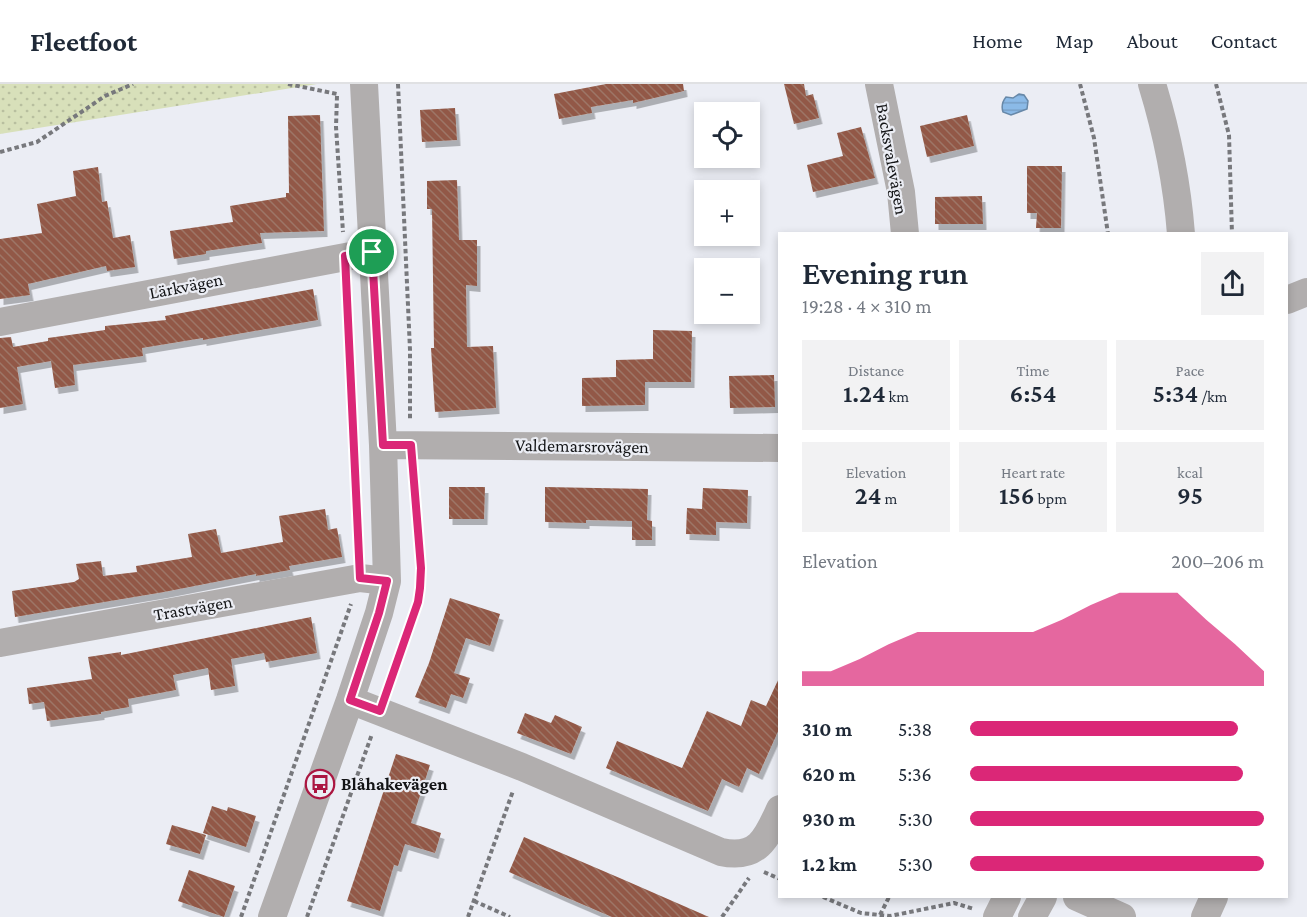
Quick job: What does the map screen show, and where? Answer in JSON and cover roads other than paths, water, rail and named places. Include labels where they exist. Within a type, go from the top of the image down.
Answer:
[{"type":"street","name":"Backsvalevägen","points":[[879,84],[901,192],[905,232]]},
{"type":"street","points":[[1152,84],[1161,114],[1176,192],[1181,232]]},
{"type":"street","points":[[272,917],[379,613],[373,579],[397,445],[358,254],[357,87]]},
{"type":"street","name":"Lärkvägen","points":[[0,322],[358,254]]},
{"type":"street","points":[[1288,300],[1307,292]]},
{"type":"street","name":"Valdemarsrovägen","points":[[397,445],[778,448]]},
{"type":"street","name":"Trastvägen","points":[[0,643],[373,579]]},
{"type":"street","points":[[350,700],[522,767],[750,863],[768,837],[778,814]]},
{"type":"street","points":[[989,915],[1006,898]]},
{"type":"street","points":[[1032,917],[1042,898]]},
{"type":"street","points":[[1079,898],[1122,917]]},
{"type":"street","points":[[1205,917],[1214,898]]},
{"type":"water","points":[[1019,94],[1024,95],[1028,101],[1027,109],[1011,115],[1003,112],[1002,104],[1006,97],[1013,98]]},
{"type":"place","name":"Blåhakevägen","points":[[320,784]]}]
